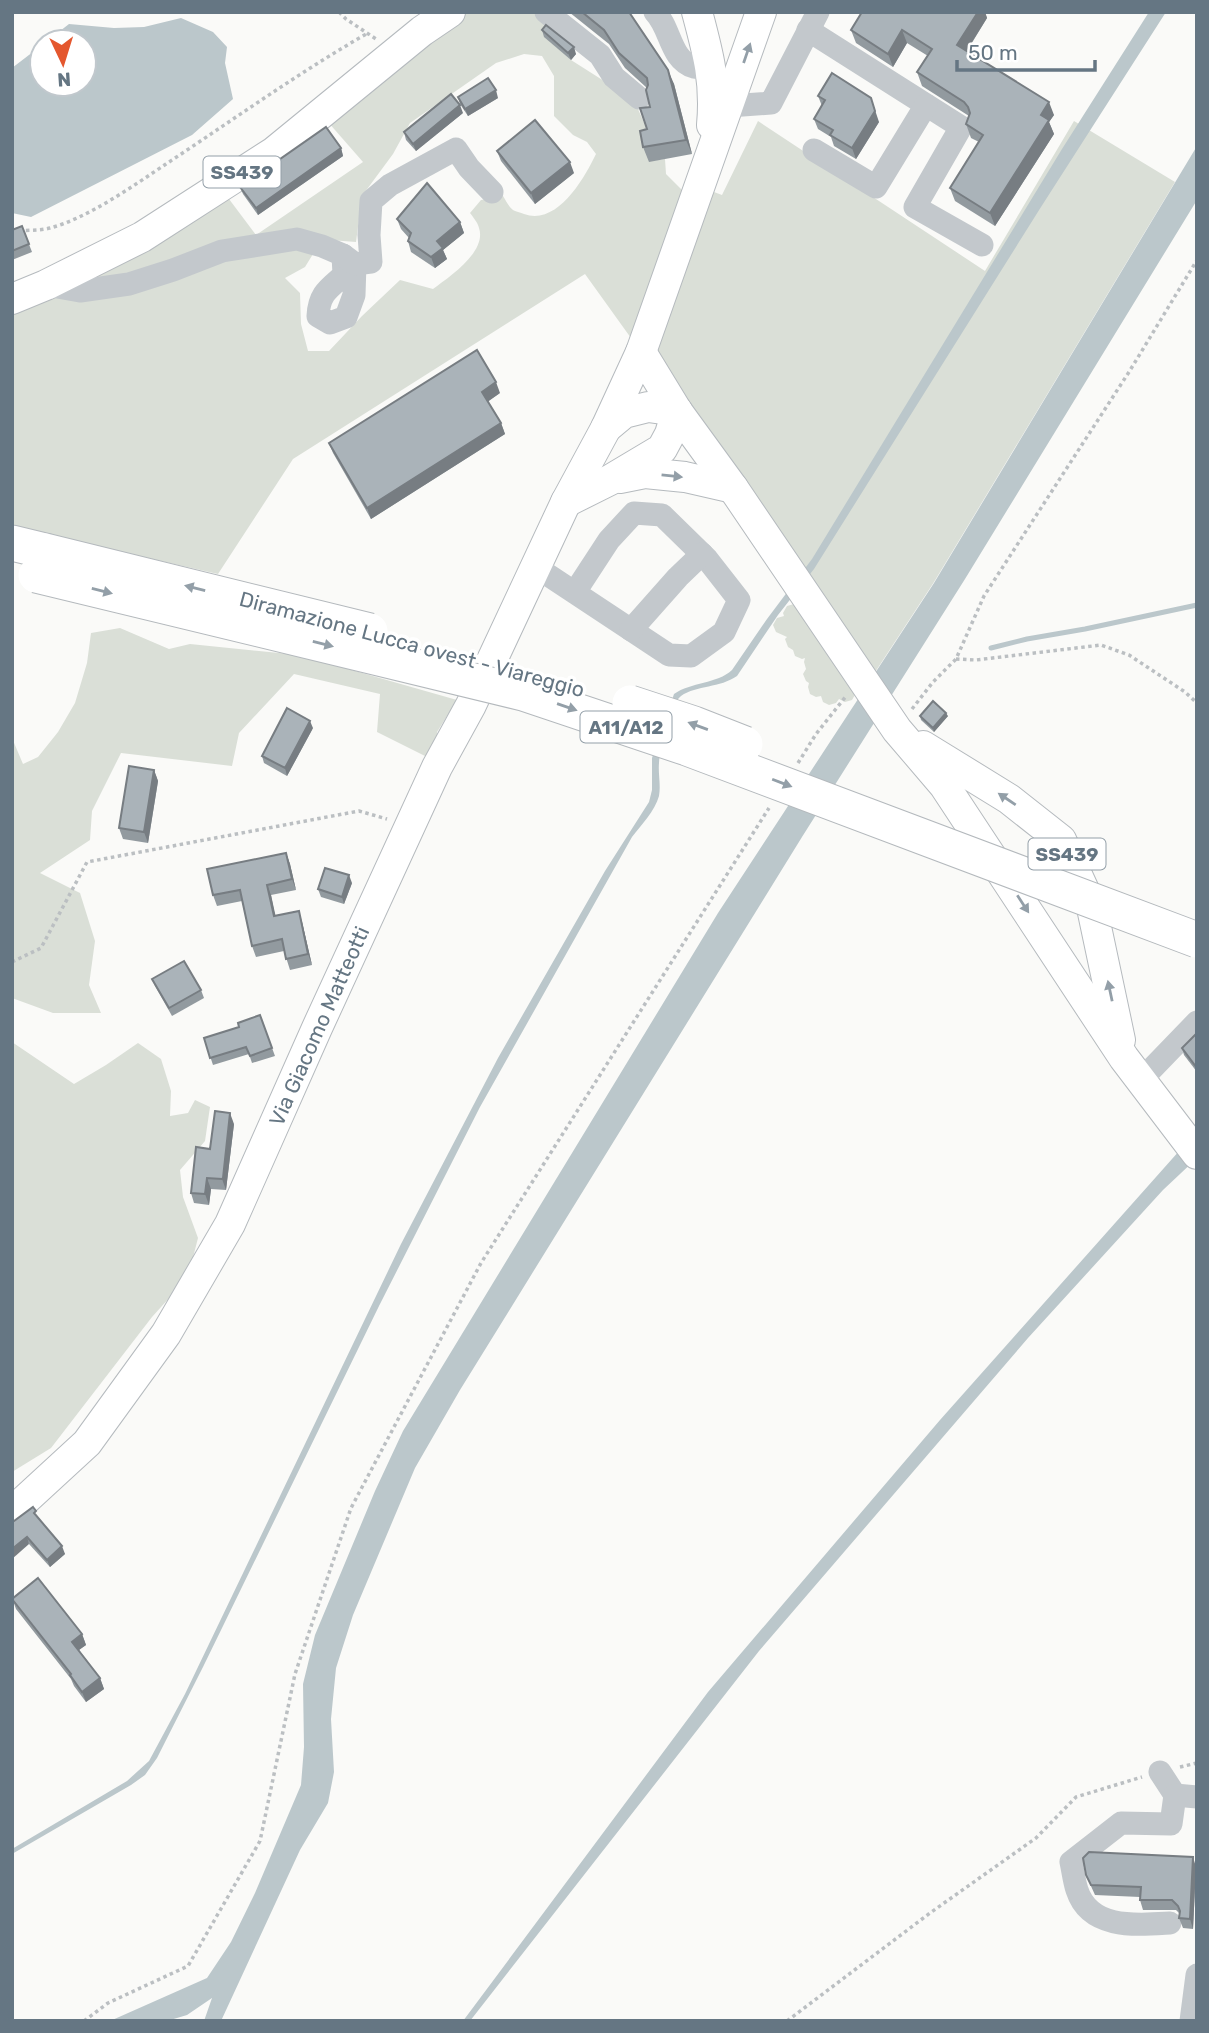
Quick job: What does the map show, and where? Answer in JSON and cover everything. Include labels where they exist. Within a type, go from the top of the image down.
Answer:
[{"type":"highway","name":"Diramazione Lucca ovest - Viareggio","points":[[26,560],[526,669],[694,724],[1197,916]]},
{"type":"highway","name":"Diramazione Lucca ovest - Viareggio","points":[[26,560],[523,692],[687,748],[1197,940]]},
{"type":"main road","name":"SS439","points":[[12,299],[142,237],[274,152],[422,31],[450,12]]},
{"type":"main road","points":[[697,12],[714,86],[713,121],[707,163]]},
{"type":"main road","points":[[707,163],[761,12]]},
{"type":"main road","name":"Via Giacomo Matteotti","points":[[12,1512],[87,1443],[166,1334],[230,1224],[437,767],[471,705],[566,502],[606,428],[641,352],[707,163]]},
{"type":"main road","name":"SS439","points":[[641,352],[677,411],[733,488],[897,730],[944,785],[1132,1069],[1190,1145]]},
{"type":"main road","points":[[566,502],[662,449],[677,411],[648,407],[624,413],[606,428]]},
{"type":"main road","points":[[610,480],[645,473],[685,477],[733,488]]},
{"type":"main road","name":"SS439","points":[[897,730],[1009,799],[1062,841],[1092,908],[1132,1069]]},
{"type":"street","points":[[546,12],[600,55],[614,77],[639,98]]},
{"type":"street","points":[[655,12],[662,19],[680,59],[694,67],[711,68]]},
{"type":"street","points":[[729,106],[771,103],[813,21],[926,105],[961,127],[915,207],[982,245]]},
{"type":"street","points":[[814,150],[876,187],[926,105]]},
{"type":"street","points":[[46,285],[80,291],[129,284],[222,251],[297,239],[322,246],[349,259],[371,262],[371,201],[390,185],[456,149],[469,168],[492,192]]},
{"type":"street","points":[[536,567],[669,655],[691,656],[724,632],[740,600],[702,554],[662,514],[634,513],[609,540],[575,592]]},
{"type":"street","points":[[631,629],[702,554]]},
{"type":"street","points":[[1132,1069],[1197,1022]]},
{"type":"street","points":[[1160,1772],[1186,1796],[1171,1824],[1121,1823],[1071,1862],[1077,1892],[1089,1909],[1109,1922],[1129,1925],[1170,1923]]},
{"type":"street","points":[[1191,2021],[1197,1975]]},
{"type":"path","points":[[339,12],[394,54]]},
{"type":"path","points":[[12,230],[48,229],[86,213],[162,167],[324,58],[368,33]]},
{"type":"path","points":[[897,730],[933,682],[957,659],[984,596],[1129,372],[1197,260]]},
{"type":"path","points":[[957,659],[976,660],[1101,645],[1129,655],[1197,703]]},
{"type":"path","points":[[796,767],[816,734],[861,677]]},
{"type":"path","points":[[84,2021],[108,2003],[188,1966],[260,1841],[295,1675],[351,1508],[481,1263],[775,800]]},
{"type":"path","points":[[12,962],[41,948],[88,862],[359,811],[411,827]]},
{"type":"path","points":[[787,2021],[930,1913],[1036,1838],[1076,1797],[1197,1763]]},
{"type":"shaded area","points":[[450,12],[537,12],[571,60],[634,100],[653,143],[649,161],[665,159],[666,174],[682,190],[695,196],[698,186],[722,195],[758,121],[985,271],[1074,121],[1175,182],[934,582],[866,686],[641,352],[585,274],[293,459],[218,574],[12,527],[12,299],[220,187],[256,235],[363,162],[321,114]],"holes":[[[524,54],[542,56],[554,76],[554,116],[573,135],[587,142],[596,154],[577,187],[558,207],[536,216],[513,210],[503,196],[481,200],[470,213],[479,228],[477,246],[457,271],[433,289],[400,280],[329,351],[308,351],[301,324],[300,293],[285,278],[305,267],[313,254],[330,240],[356,242],[362,196],[393,154],[410,123],[496,63]]]},
{"type":"shaded area","points":[[1149,12],[1166,12],[814,569],[778,615],[737,676],[723,683],[687,692],[677,701],[669,717],[661,748],[660,792],[657,802],[632,837],[480,1107],[157,1758],[145,1775],[131,1785],[12,1854],[12,1849],[127,1781],[149,1761],[185,1694],[401,1244],[498,1058],[605,871],[649,802],[652,790],[652,758],[674,694],[719,678],[732,670],[812,559],[1062,149]]},
{"type":"shaded area","points":[[181,18],[213,32],[227,47],[225,63],[233,99],[192,135],[31,217],[12,213],[12,68],[28,56],[28,98],[98,98],[98,28],[64,28],[69,24],[114,28],[144,27]]},
{"type":"shaded area","points":[[1197,146],[1197,200],[965,579],[460,1390],[415,1468],[353,1615],[336,1668],[331,1719],[334,1772],[328,1803],[300,1850],[221,2021],[204,2021],[212,1998],[187,2015],[167,2021],[110,2021],[207,1978],[231,1942],[301,1785],[304,1747],[303,1684],[315,1635],[403,1431],[718,913],[934,583]]},
{"type":"shaded area","points":[[794,604],[805,611],[826,643],[823,649],[827,648],[856,693],[852,700],[845,702],[839,699],[829,705],[823,702],[821,696],[810,694],[809,683],[803,674],[806,669],[805,658],[795,656],[793,650],[788,647],[785,639],[787,637],[776,632],[773,625],[777,618],[784,616],[787,606]]},
{"type":"shaded area","points":[[120,628],[169,649],[190,644],[299,655],[457,700],[437,732],[437,762],[377,732],[380,694],[294,674],[239,733],[232,766],[121,753],[92,811],[90,840],[40,873],[80,893],[95,941],[89,985],[101,1013],[53,1013],[12,998],[12,738],[23,764],[38,757],[58,732],[75,703],[87,663],[91,633]]},
{"type":"shaded area","points":[[12,1042],[74,1084],[138,1043],[161,1059],[171,1091],[170,1116],[188,1113],[195,1100],[210,1107],[205,1141],[180,1170],[183,1197],[198,1238],[188,1277],[152,1317],[51,1448],[12,1472]]},
{"type":"shaded area","points":[[1180,1150],[1197,1158],[1163,1190],[1028,1338],[759,1651],[470,2021],[463,2021],[708,1692],[940,1420]]},
{"type":"building","points":[[582,12],[629,12],[668,70],[686,140],[643,147],[640,131],[647,129],[640,108],[650,107],[646,90],[647,78],[619,53],[604,30]]},
{"type":"building","points":[[862,12],[978,12],[957,45],[1049,102],[1041,115],[1049,120],[990,213],[950,188],[983,135],[966,124],[970,113],[964,102],[917,72],[932,49],[902,30],[888,54],[851,30]]},
{"type":"building","points":[[546,25],[574,47],[568,53],[542,30]]},
{"type":"building","points":[[832,73],[871,98],[875,111],[852,148],[830,135],[833,130],[814,119],[825,100],[818,96]]},
{"type":"building","points":[[488,78],[496,90],[465,109],[458,97]]},
{"type":"building","points":[[451,94],[460,105],[413,144],[404,132]]},
{"type":"building","points":[[535,120],[570,162],[531,193],[497,151]]},
{"type":"building","points":[[326,127],[341,148],[256,208],[240,187]]},
{"type":"building","points":[[427,183],[460,222],[437,241],[443,248],[431,257],[408,241],[411,233],[397,219]]},
{"type":"building","points":[[22,226],[29,244],[12,251],[12,230]]},
{"type":"building","points":[[477,350],[496,382],[482,392],[501,423],[367,508],[329,443]]},
{"type":"building","points":[[933,701],[946,713],[933,728],[920,716]]},
{"type":"building","points":[[287,708],[310,721],[285,768],[262,756]]},
{"type":"building","points":[[129,766],[154,770],[144,832],[119,828]]},
{"type":"building","points":[[286,853],[292,879],[267,885],[274,916],[299,911],[308,954],[286,959],[282,939],[252,946],[240,890],[213,895],[207,869]]},
{"type":"building","points":[[325,868],[349,875],[342,897],[318,889]]},
{"type":"building","points":[[184,961],[201,990],[169,1008],[152,979]]},
{"type":"building","points":[[260,1015],[272,1048],[250,1056],[246,1047],[210,1058],[204,1038],[239,1027],[238,1023]]},
{"type":"building","points":[[1197,1033],[1197,1068],[1182,1048]]},
{"type":"building","points":[[215,1111],[230,1113],[223,1178],[207,1178],[205,1194],[191,1193],[196,1147],[210,1149]]},
{"type":"building","points":[[33,1507],[36,1511],[34,1513],[62,1546],[47,1560],[27,1537],[12,1549],[12,1521]]},
{"type":"building","points":[[38,1578],[82,1634],[72,1642],[100,1678],[82,1692],[12,1599]]},
{"type":"building","points":[[1089,1852],[1193,1857],[1190,1919],[1179,1918],[1180,1911],[1172,1900],[1140,1900],[1141,1887],[1091,1885],[1083,1858]]},
{"type":"waterway","points":[[991,648],[1197,605]]}]
